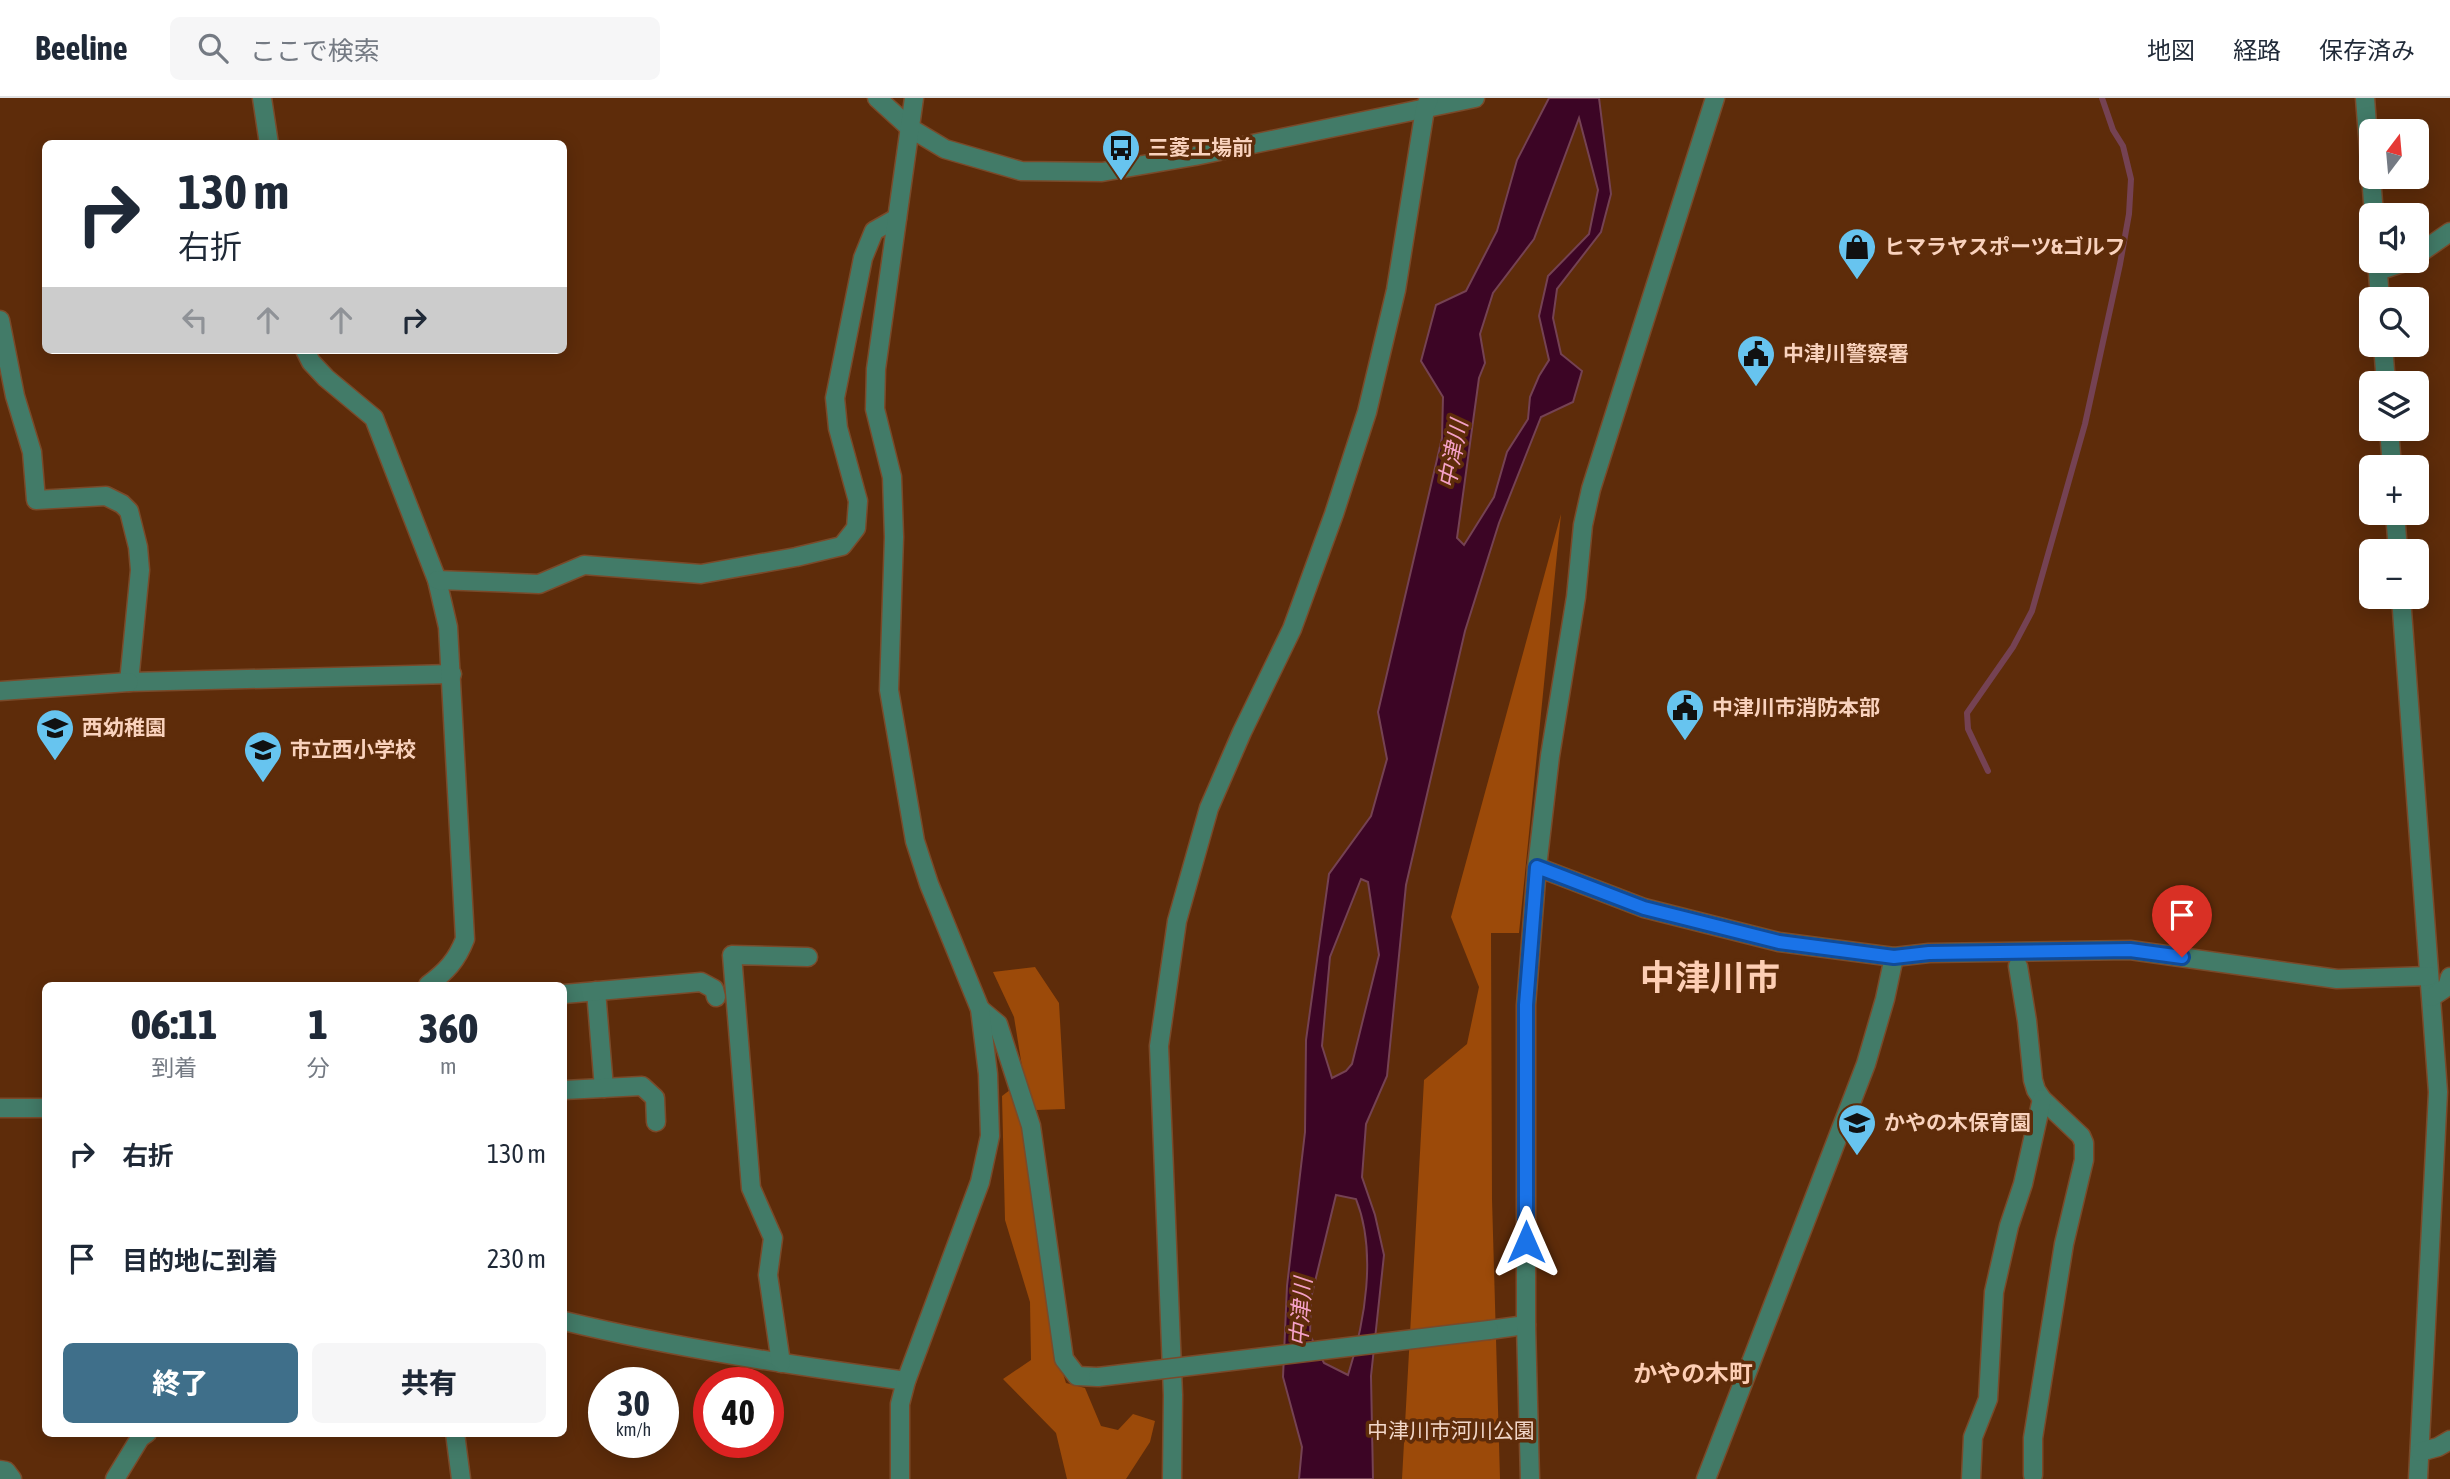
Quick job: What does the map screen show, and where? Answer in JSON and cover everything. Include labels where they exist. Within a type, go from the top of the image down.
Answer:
[{"type":"street","points":[[262,98],[268,140]]},
{"type":"street","points":[[877,98],[910,128],[945,149],[1021,171],[1102,172],[1195,156],[1427,104],[1475,98]]},
{"type":"street","points":[[900,1479],[900,1404],[906,1381],[980,1182],[990,1136],[988,1074],[981,1009],[929,884],[915,841],[889,690],[894,537],[892,477],[875,410],[876,369],[914,98]]},
{"type":"street","points":[[1530,1479],[1526,1325],[1526,1005],[1537,867],[1550,757],[1576,597],[1583,525],[1591,489],[1715,98]]},
{"type":"street","points":[[2365,98],[2373,203]]},
{"type":"street","points":[[1172,1479],[1173,1395],[1159,1046],[1177,921],[1209,808],[1292,629],[1334,514],[1367,412],[1396,290],[1427,104]]},
{"type":"street","points":[[437,580],[539,584],[584,565],[701,574],[842,546],[856,528],[858,501],[838,428],[835,398],[863,258],[874,231],[898,218]]},
{"type":"street","points":[[2429,247],[2450,232]]},
{"type":"street","points":[[0,320],[15,396],[32,453],[36,500],[106,496],[129,510],[138,547],[140,570],[129,682]]},
{"type":"street","points":[[307,354],[326,379],[374,418],[437,580],[449,627],[465,939],[459,956],[432,982]]},
{"type":"street","points":[[2402,609],[2438,1092],[2418,1479]]},
{"type":"street","points":[[0,691],[129,682],[452,674]]},
{"type":"street","points":[[1537,867],[1644,908],[1779,942],[1894,957],[1929,953],[2130,950],[2337,979],[2429,976]]},
{"type":"street","points":[[781,1363],[768,1275],[773,1238],[751,1188],[732,955],[808,957]]},
{"type":"street","points":[[1706,1479],[1866,1064],[1894,957]]},
{"type":"street","points":[[2018,966],[2033,1080],[2042,1099],[2081,1136],[2084,1143],[2084,1160],[2064,1244],[2033,1438],[2033,1475]]},
{"type":"street","points":[[2432,997],[2447,987],[2450,978]]},
{"type":"street","points":[[567,994],[701,982],[714,989],[716,997]]},
{"type":"street","points":[[596,991],[604,1088]]},
{"type":"street","points":[[981,1009],[998,1024],[1031,1126],[1064,1359],[1077,1376],[1098,1377],[1526,1325]]},
{"type":"street","points":[[567,1090],[642,1086],[655,1098],[656,1122]]},
{"type":"street","points":[[1971,1479],[1973,1437],[1988,1399],[1994,1292],[2042,1099]]},
{"type":"street","points":[[0,1108],[42,1108]]},
{"type":"street","points":[[567,1322],[626,1336],[906,1381]]},
{"type":"street","points":[[115,1479],[141,1437]]},
{"type":"street","points":[[456,1437],[461,1479]]},
{"type":"street","points":[[2420,1452],[2450,1440]]},
{"type":"street","points":[[0,1470],[6,1471],[12,1479]]},
{"type":"green space","name":"中津川市河川公園","points":[[1561,514],[1519,933],[1491,933],[1492,1199],[1500,1479],[1402,1479],[1424,1080],[1467,1044],[1479,987],[1451,917]]},
{"type":"green space","points":[[1035,967],[1059,1003],[1065,1109],[1037,1110],[1027,1129],[1060,1364],[1066,1383],[1085,1388],[1101,1426],[1118,1430],[1133,1414],[1155,1421],[1150,1442],[1126,1479],[1067,1479],[1056,1433],[1003,1379],[1031,1360],[1030,1302],[1005,1220],[1002,1096],[1024,1079],[1014,1017],[993,972]]},
{"type":"water","name":"中津川","points":[[1549,98],[1599,98],[1611,194],[1601,232],[1557,289],[1553,318],[1561,354],[1582,371],[1573,402],[1541,417],[1499,523],[1465,631],[1406,885],[1387,1076],[1366,1124],[1362,1177],[1375,1215],[1384,1255],[1371,1376],[1373,1479],[1299,1479],[1302,1447],[1283,1377],[1287,1286],[1305,1132],[1306,1040],[1329,874],[1371,816],[1387,759],[1378,712],[1442,438],[1443,397],[1421,361],[1436,305],[1466,291],[1497,231],[1517,160]],"holes":[[[1579,118],[1598,190],[1589,234],[1548,276],[1539,316],[1549,360],[1530,397],[1528,419],[1507,452],[1494,497],[1464,545],[1457,538],[1479,378],[1485,363],[1480,334],[1493,293],[1534,239]],[[1361,879],[1368,882],[1379,955],[1352,1064],[1346,1071],[1332,1078],[1322,1046],[1330,957]],[[1336,1195],[1356,1199],[1366,1241],[1366,1287],[1364,1310],[1348,1375],[1324,1363],[1310,1335],[1311,1298]]]},
{"type":"waterway","points":[[1988,771],[1968,729],[1967,713],[2013,647],[2032,611],[2085,424],[2129,214],[2131,179],[2123,146],[2113,130],[2102,98]]},
{"type":"place","name":"三菱工場前","points":[[1121,182]]},
{"type":"place","name":"ヒマラヤスポーツ&ゴルフ","points":[[1857,281]]},
{"type":"place","name":"中津川警察署","points":[[1756,388]]},
{"type":"place","name":"中津川市消防本部","points":[[1685,742]]},
{"type":"place","name":"西幼稚園","points":[[55,762]]},
{"type":"place","name":"市立西小学校","points":[[263,784]]},
{"type":"place","name":"かやの木保育園","points":[[1857,1157]]},
{"type":"district","name":"中津川市","points":[[1710,978]]},
{"type":"district","name":"かやの木町","points":[[1693,1374]]},
{"type":"route","points":[[1526,1242],[1526,1005],[1537,867],[1644,908],[1779,942],[1894,957],[1929,953],[2130,950],[2182,957]]}]
